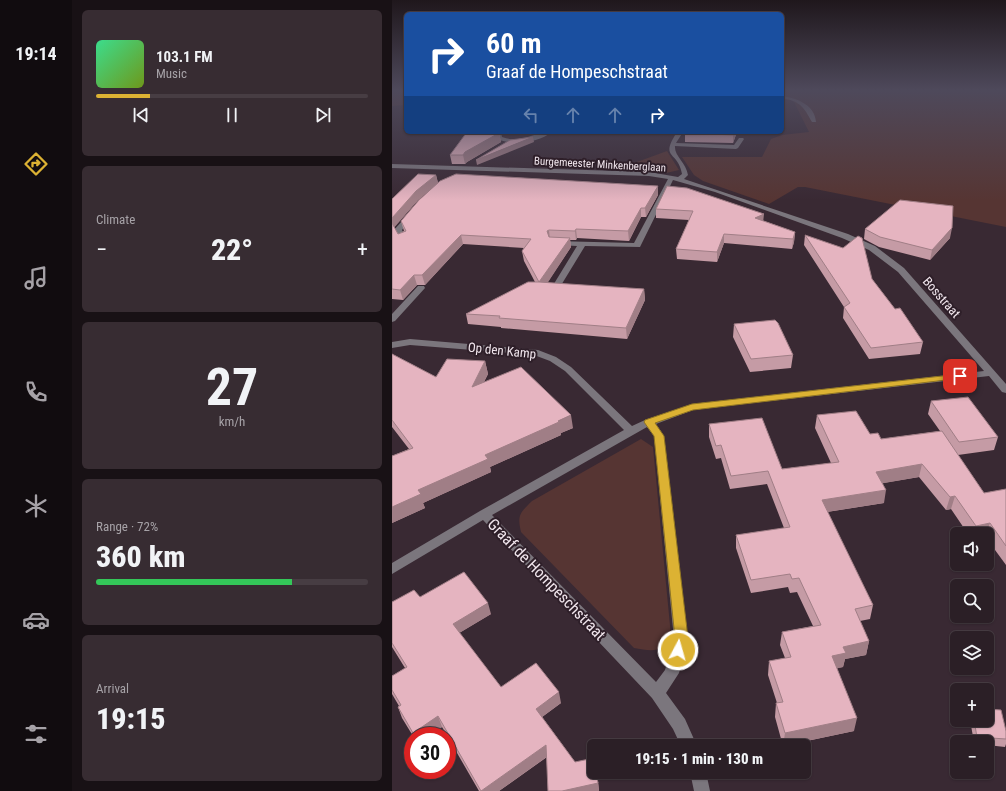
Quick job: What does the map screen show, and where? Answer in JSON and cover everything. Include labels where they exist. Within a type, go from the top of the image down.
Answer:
[{"type":"street","points":[[498,134],[498,138],[508,142]]},
{"type":"street","points":[[502,145],[508,142],[533,138],[544,134]]},
{"type":"street","points":[[553,243],[638,245],[660,198],[676,178],[685,175],[685,168],[672,153],[672,144],[679,134]]},
{"type":"street","points":[[672,144],[736,147],[740,140]]},
{"type":"street","name":"Burgemeester Minkenberglaan","points":[[392,166],[469,166],[649,174],[676,178],[845,236]]},
{"type":"street","points":[[459,177],[469,166]]},
{"type":"street","points":[[403,240],[398,230],[418,207]]},
{"type":"street","name":"Bosstraat","points":[[845,236],[872,248],[901,270],[1006,390]]},
{"type":"street","points":[[556,287],[582,244]]},
{"type":"street","points":[[392,319],[421,288]]},
{"type":"street","name":"Op den Kamp","points":[[392,345],[410,342],[535,352],[553,359],[568,369],[631,431]]},
{"type":"street","name":"Graaf de Hompeschstraat","points":[[686,739],[679,724],[657,693],[484,514],[648,422],[692,407],[991,373]]},
{"type":"street","points":[[648,422],[659,436],[681,638],[672,673],[657,693]]},
{"type":"street","points":[[392,569],[484,514]]},
{"type":"street","points":[[699,779],[702,791]]},
{"type":"shaded area","points":[[806,126],[1006,126],[1006,227],[805,187],[798,187],[769,204],[703,181],[694,175],[682,157],[762,157],[771,139],[782,135],[809,132]]},
{"type":"shaded area","points":[[667,151],[679,170],[666,173],[642,171],[660,167],[660,165],[645,166],[637,171],[615,170]]},
{"type":"shaded area","points":[[641,439],[653,447],[671,636],[665,646],[656,650],[634,648],[521,532],[519,522],[520,515],[532,501]]},
{"type":"building","points":[[466,134],[497,134],[465,152],[463,155],[450,155]]},
{"type":"building","points":[[709,134],[733,134],[733,135]]},
{"type":"building","points":[[533,137],[476,160],[510,140]]},
{"type":"building","points":[[418,174],[436,175],[416,191],[392,218],[392,199]]},
{"type":"building","points":[[456,174],[658,186],[645,208],[641,208],[628,231],[576,229],[575,231],[547,231],[549,237],[570,238],[539,282],[522,251],[531,239],[461,235],[422,275],[414,275],[400,290],[392,289],[392,223],[398,234],[406,231],[401,221],[419,200],[440,181]]},
{"type":"building","points":[[667,186],[687,188],[764,214],[755,218],[795,232],[793,239],[724,234],[717,252],[676,249],[693,211],[656,209]]},
{"type":"building","points":[[900,200],[953,206],[952,228],[932,250],[880,237],[865,229]]},
{"type":"building","points":[[805,235],[843,248],[858,236],[862,238],[872,279],[895,309],[900,308],[923,342],[871,348],[844,307],[850,303]]},
{"type":"building","points":[[528,282],[644,289],[626,328],[466,314]]},
{"type":"building","points":[[775,320],[778,323],[793,355],[751,359],[734,324]]},
{"type":"building","points":[[392,354],[436,377],[447,359],[485,361],[472,387],[521,367],[571,415],[558,421],[559,422],[485,455],[488,459],[418,490],[421,494],[392,507],[392,456],[413,448],[392,420]]},
{"type":"building","points":[[968,397],[998,437],[959,442],[931,401]]},
{"type":"building","points":[[856,411],[870,434],[878,433],[881,439],[942,431],[984,493],[1006,489],[1006,546],[990,523],[976,526],[955,496],[950,497],[922,464],[876,472],[886,490],[822,500],[873,605],[855,609],[869,641],[843,647],[846,653],[832,656],[857,718],[785,733],[776,703],[783,702],[769,661],[791,657],[782,632],[821,625],[799,578],[792,579],[790,574],[751,580],[736,535],[790,527],[768,471],[731,476],[721,445],[716,446],[709,424],[762,418],[782,469],[839,462],[817,415]]},
{"type":"building","points":[[464,572],[488,603],[453,624],[501,687],[536,663],[559,692],[536,709],[575,762],[587,759],[587,779],[597,779],[598,783],[562,791],[548,791],[546,745],[481,791],[456,747],[456,727],[444,727],[438,716],[422,727],[410,727],[398,707],[401,705],[392,690],[392,676],[407,667],[392,643],[392,602],[414,590],[420,597]]},
{"type":"building","points":[[994,710],[1001,710],[1006,731],[1006,739],[994,738],[994,735],[977,735],[975,727],[994,727]]},
{"type":"route","points":[[678,650],[681,638],[659,436],[648,422],[692,407],[960,376]]}]
